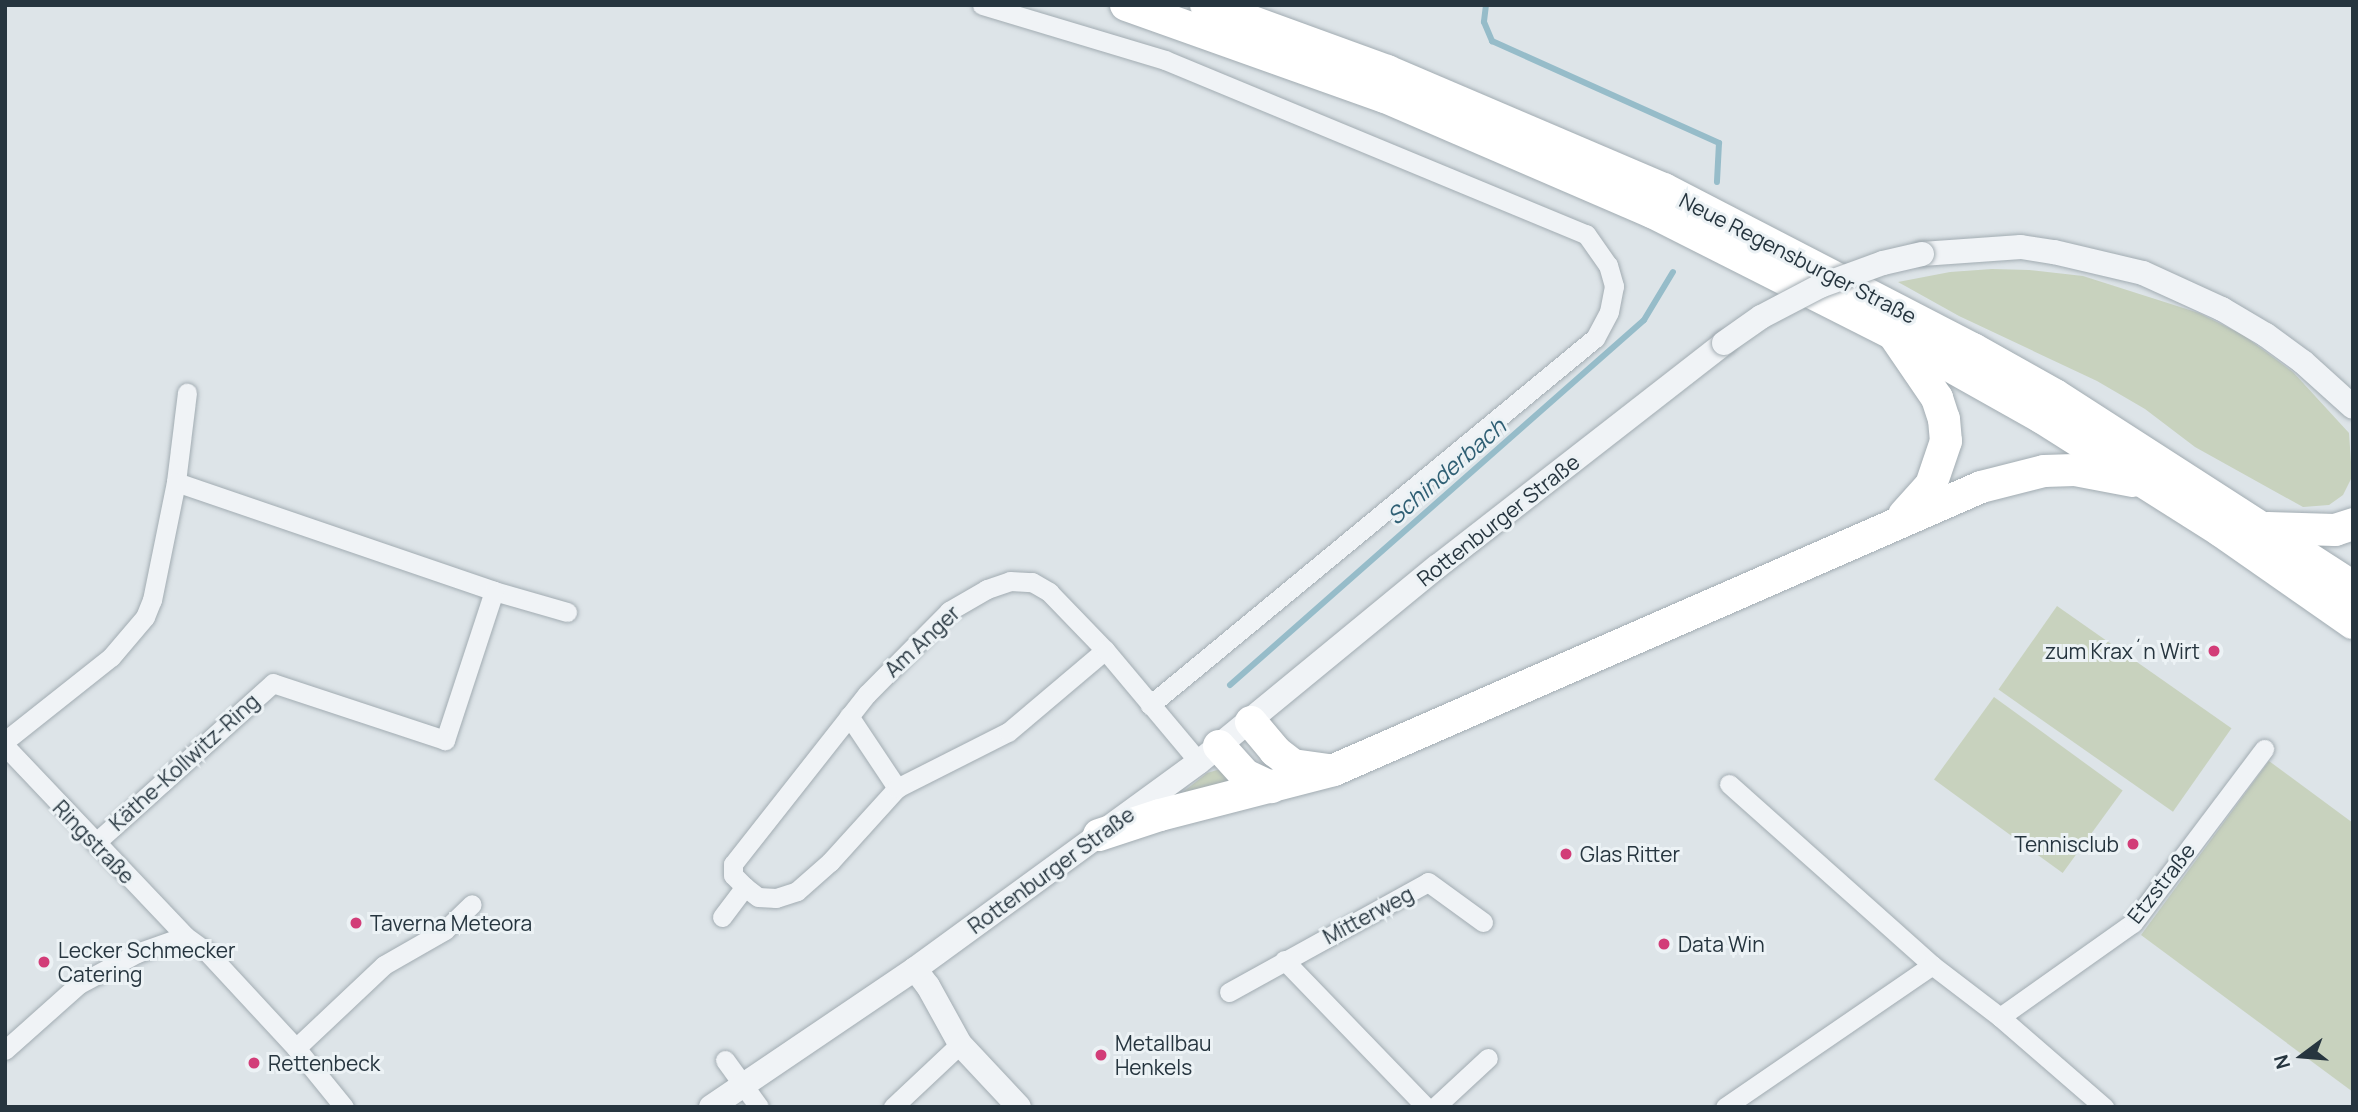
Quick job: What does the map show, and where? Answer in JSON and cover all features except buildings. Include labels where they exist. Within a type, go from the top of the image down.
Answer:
[{"type":"highway","points":[[1126,5],[1275,56],[1476,135],[1652,212],[1894,334],[2041,417],[2152,485],[2353,623]]},
{"type":"highway","name":"Neue Regensburger Straße","points":[[1206,5],[1399,76],[1664,190],[1984,355],[2055,395],[2353,587]]},
{"type":"highway","points":[[1894,334],[1937,398],[1944,419],[1945,440],[1931,485],[1894,526]]},
{"type":"highway","points":[[1099,835],[1160,815],[1334,770],[1981,487],[2044,471],[2075,470],[2152,485]]},
{"type":"highway","points":[[2265,528],[2323,531],[2353,524]]},
{"type":"highway","points":[[1251,722],[1275,751],[1293,765],[1315,770],[1334,770]]},
{"type":"highway","points":[[1209,754],[1271,787]]},
{"type":"street","points":[[982,5],[1165,60],[1586,234],[1608,265],[1614,286],[1609,312],[1595,338],[1150,705]]},
{"type":"street","name":"Rottenburger Straße","points":[[711,1107],[915,969],[1209,754],[1438,566],[1724,343],[1761,317],[1820,286],[1883,263],[1923,254],[1988,247],[2021,247],[2054,252],[2143,273],[2222,309],[2266,335],[2303,362],[2353,407]]},
{"type":"street","points":[[5,744],[111,657],[145,617],[152,600],[176,482],[187,393]]},
{"type":"street","points":[[176,482],[494,592],[567,612]]},
{"type":"street","name":"Am Anger","points":[[745,887],[733,875],[733,864],[849,716],[894,664],[949,611],[987,589],[1010,582],[1032,582],[1049,592],[1105,650],[1150,705],[1209,754]]},
{"type":"street","name":"Käthe-Kollwitz-Ring","points":[[95,843],[273,683],[445,740],[494,592]]},
{"type":"street","points":[[722,917],[745,887],[758,897],[776,898],[797,891],[830,862],[897,788],[1008,732],[1105,650]]},
{"type":"street","points":[[849,716],[897,788]]},
{"type":"street","name":"Ringstraße","points":[[5,744],[185,936],[208,953],[296,1048],[344,1107]]},
{"type":"street","name":"Etzstraße","points":[[2000,1017],[2133,923],[2264,749]]},
{"type":"street","points":[[1729,784],[1931,965],[2000,1017],[2104,1107]]},
{"type":"street","name":"Mitterweg","points":[[1229,992],[1428,882],[1483,922]]},
{"type":"street","points":[[296,1048],[384,965],[445,930],[472,904]]},
{"type":"street","points":[[5,1050],[79,984],[137,953],[185,936]]},
{"type":"street","points":[[1284,960],[1426,1107]]},
{"type":"street","points":[[1725,1107],[1931,965]]},
{"type":"street","points":[[915,969],[928,986],[960,1044],[1019,1107]]},
{"type":"street","points":[[893,1107],[960,1044]]},
{"type":"street","points":[[1435,1107],[1488,1058]]},
{"type":"street","points":[[725,1060],[760,1107]]},
{"type":"green space","points":[[1992,269],[2083,276],[2199,313],[2243,335],[2293,372],[2349,433],[2352,477],[2343,495],[2329,505],[2303,507],[2195,447],[2145,409],[2097,381],[1959,316],[1898,282],[1950,272]]},
{"type":"green space","points":[[2057,606],[2231,728],[2173,812],[1998,690]]},
{"type":"green space","points":[[1994,697],[2123,790],[2063,873],[1934,780]]},
{"type":"green space","points":[[2269,761],[2353,823],[2353,1092],[2141,935]]},
{"type":"green space","points":[[1224,770],[1236,780],[1178,796],[1207,773]]},
{"type":"waterway","name":"Schinderbach","points":[[1486,5],[1484,22],[1492,41],[1719,143],[1717,182]]},
{"type":"waterway","name":"Schinderbach","points":[[1230,685],[1644,320],[1673,272]]},
{"type":"place","name":"zum Krax´n Wirt","points":[[2214,651]]},
{"type":"place","name":"Tennisclub","points":[[2133,844]]},
{"type":"place","name":"Glas Ritter","points":[[1566,854]]},
{"type":"place","name":"Taverna Meteora","points":[[356,923]]},
{"type":"place","name":"Data Win","points":[[1664,944]]},
{"type":"place","name":"Lecker Schmecker Catering","points":[[44,962]]},
{"type":"place","name":"Metallbau Henkels","points":[[1101,1055]]},
{"type":"place","name":"Rettenbeck","points":[[254,1063]]}]
